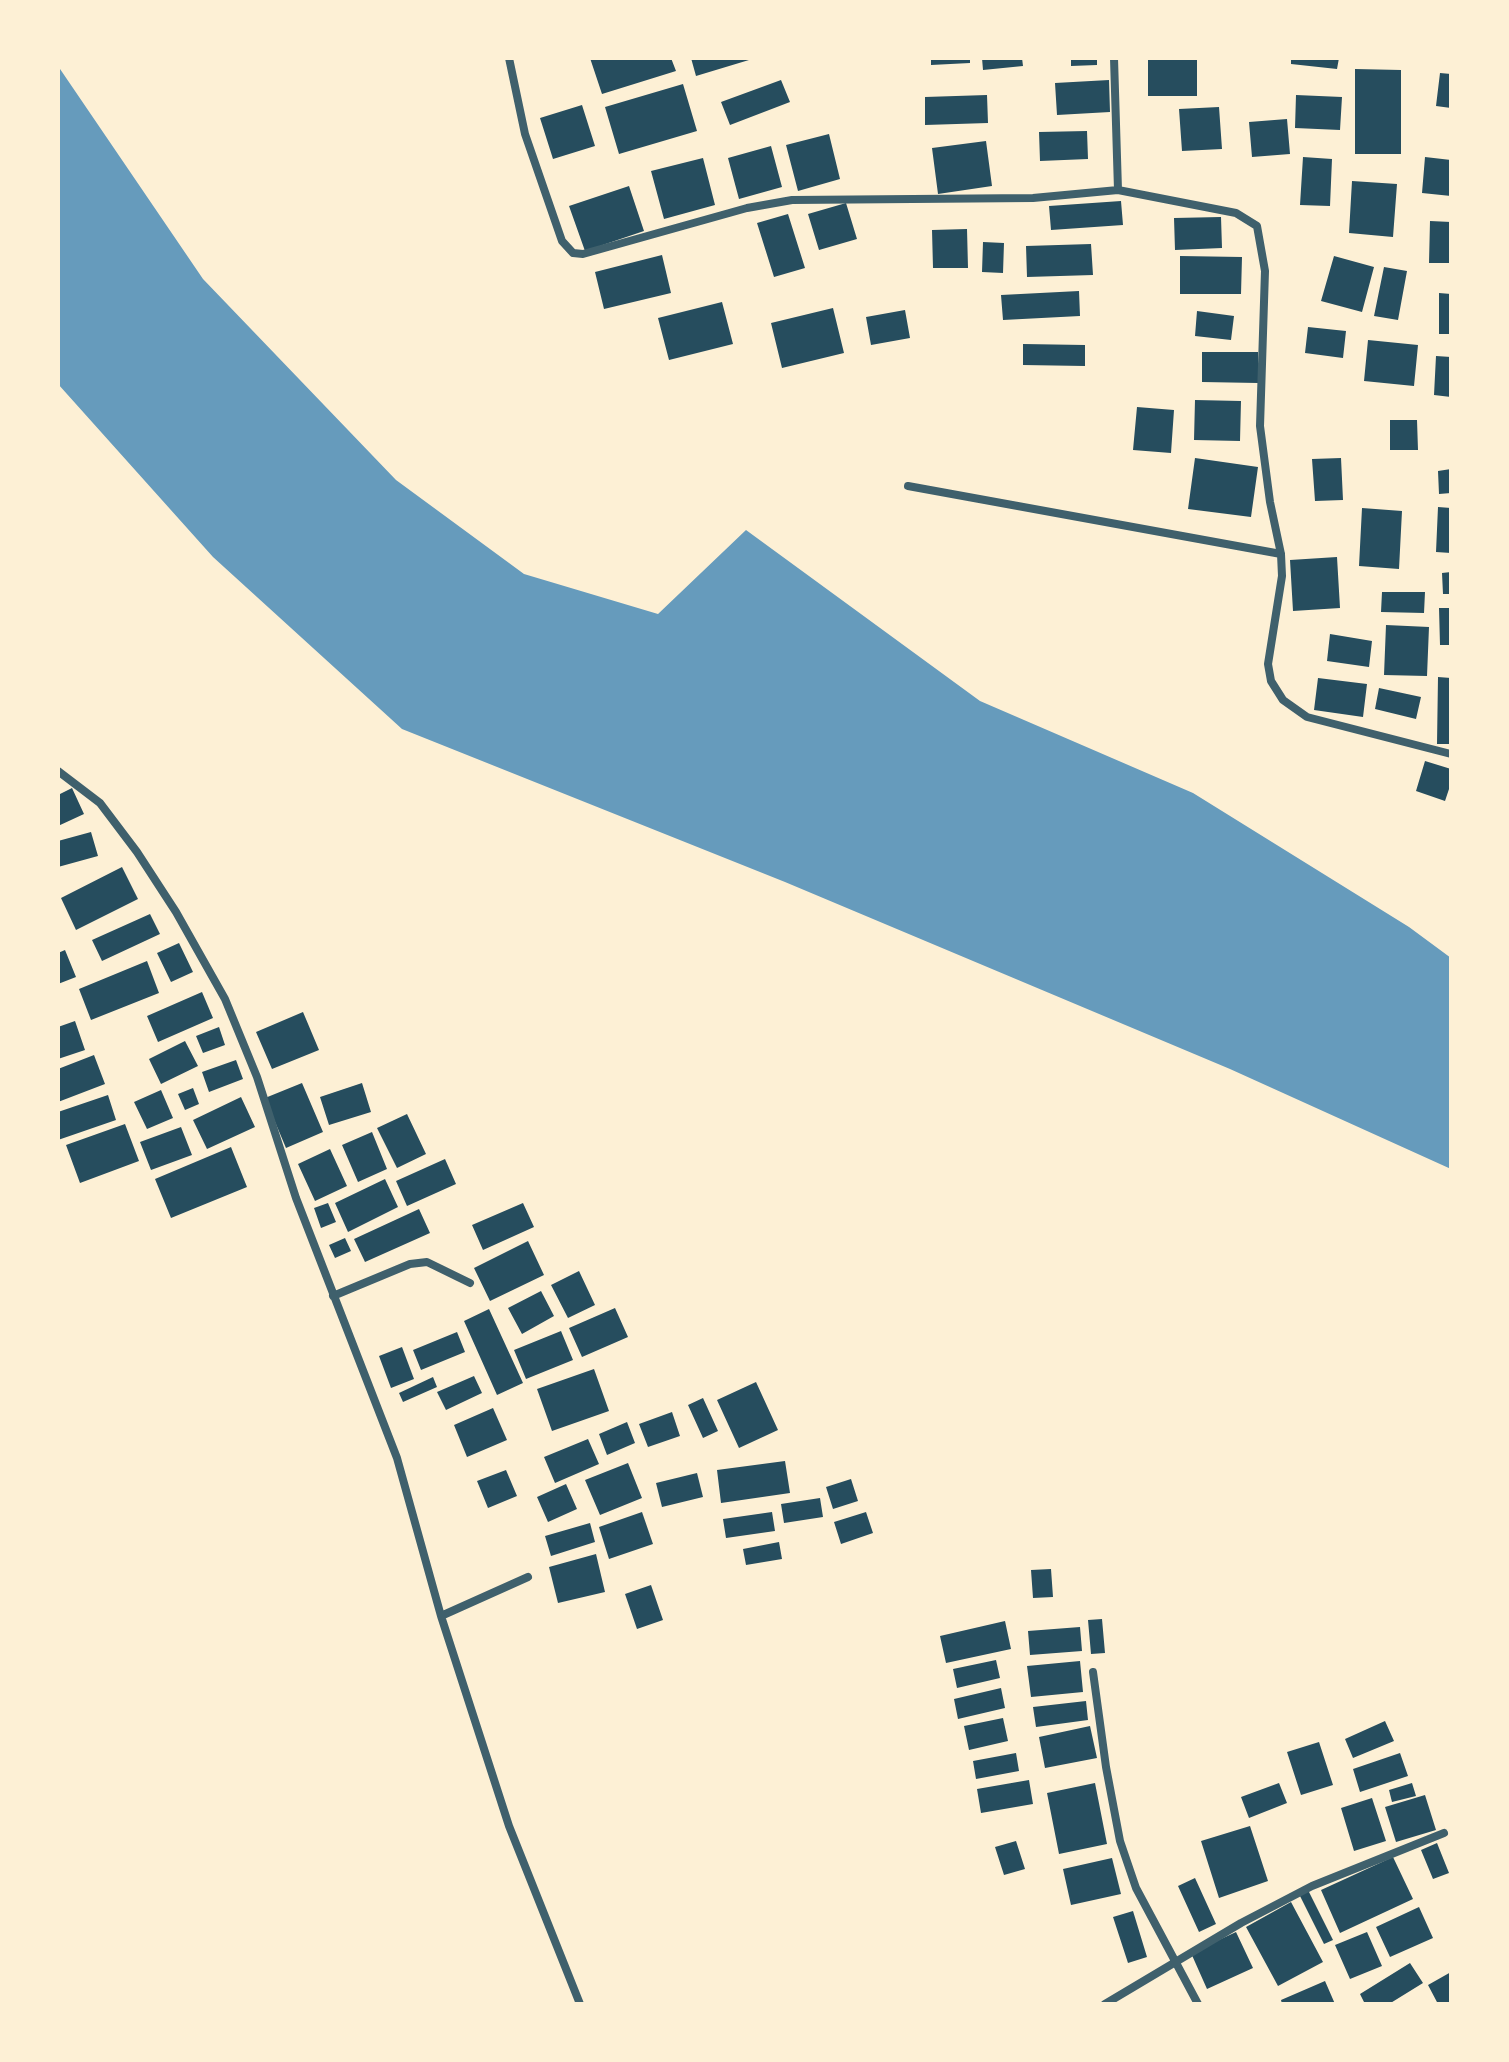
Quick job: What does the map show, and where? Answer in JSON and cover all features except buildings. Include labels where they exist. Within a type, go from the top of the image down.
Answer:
[{"type":"street","points":[[509,58],[525,134],[562,241],[573,253],[583,254],[747,208],[792,200],[1033,198],[1118,190],[1236,213],[1257,226],[1265,271],[1260,426],[1270,502],[1281,554],[1280,591],[1268,664],[1271,681],[1283,700],[1307,717],[1451,754]]},
{"type":"street","points":[[1114,58],[1118,190]]},
{"type":"street","points":[[908,486],[1281,554]]},
{"type":"street","points":[[58,771],[100,803],[137,852],[176,912],[225,999],[257,1077],[296,1198],[397,1458],[441,1616],[509,1826],[580,2004]]},
{"type":"street","points":[[333,1296],[410,1264],[427,1262],[470,1283]]},
{"type":"street","points":[[441,1616],[528,1577]]},
{"type":"street","points":[[1093,1672],[1120,1841],[1136,1888],[1198,2004]]},
{"type":"street","points":[[1105,2004],[1241,1923],[1312,1886],[1444,1833]]},
{"type":"water","points":[[58,66],[203,279],[396,480],[524,574],[658,614],[746,530],[980,701],[1193,793],[1409,927],[1451,958],[1451,1169],[1230,1069],[785,882],[402,729],[213,557],[58,384]]}]
